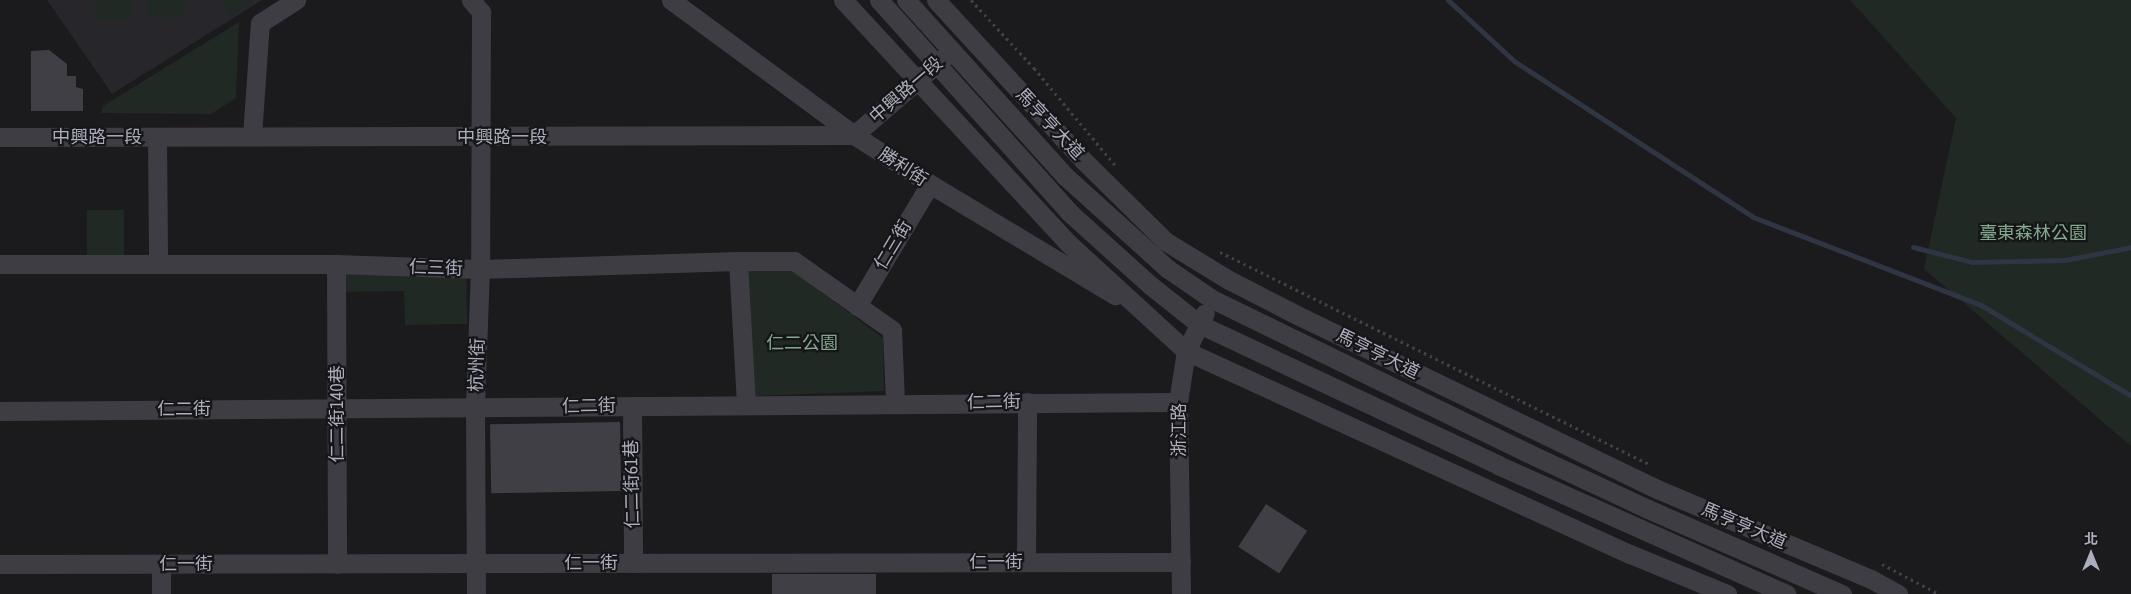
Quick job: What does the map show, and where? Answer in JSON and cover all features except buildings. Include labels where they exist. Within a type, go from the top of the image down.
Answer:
[{"type":"street","points":[[252,136],[260,23],[296,0]]},
{"type":"street","name":"杭州街","points":[[471,0],[481,12],[480,269],[475,407],[476,594]]},
{"type":"street","name":"勝利街","points":[[671,0],[854,135],[930,184],[1148,314]]},
{"type":"street","points":[[843,0],[915,81],[1068,243],[1148,314],[1186,351],[1630,554],[1727,594]]},
{"type":"street","points":[[879,0],[938,63],[1070,213],[1150,285],[1199,324],[1639,530],[1778,592],[1783,567],[1793,547]]},
{"type":"street","name":"馬亨亨大道","points":[[906,0],[1065,176],[1168,269],[1212,299],[1648,509],[1842,594]]},
{"type":"street","name":"馬亨亨大道","points":[[936,0],[1084,160],[1165,241],[1229,280],[1657,488],[1871,579],[1898,594]]},
{"type":"street","name":"中興路一段","points":[[0,137],[854,135],[915,81],[969,37]]},
{"type":"street","points":[[157,136],[158,264]]},
{"type":"street","name":"仁三街","points":[[857,306],[930,184]]},
{"type":"street","points":[[738,260],[746,404]]},
{"type":"street","name":"仁三街","points":[[0,264],[336,264],[480,269],[738,260],[794,261],[892,330],[895,403]]},
{"type":"street","name":"仁二街140巷","points":[[336,264],[337,564]]},
{"type":"street","name":"浙江路","points":[[1181,594],[1178,402],[1186,351],[1212,299],[1229,280]]},
{"type":"street","points":[[1401,391],[1410,369]]},
{"type":"street","points":[[1026,562],[1027,402]]},
{"type":"street","name":"仁二街","points":[[0,411],[1178,402]]},
{"type":"street","name":"仁二街61巷","points":[[632,406],[633,563]]},
{"type":"street","points":[[1381,440],[1392,415]]},
{"type":"street","points":[[1648,509],[1657,488]]},
{"type":"street","points":[[1630,554],[1639,530]]},
{"type":"street","name":"仁一街","points":[[0,564],[1181,562]]},
{"type":"street","points":[[161,564],[161,594]]},
{"type":"path","points":[[972,0],[1034,68],[1118,168]]},
{"type":"path","points":[[1216,250],[1658,468]]},
{"type":"path","points":[[1877,562],[1939,594]]},
{"type":"shaded area","points":[[47,0],[262,0],[112,94]]},
{"type":"green space","points":[[94,0],[131,0],[131,19],[94,19]]},
{"type":"green space","points":[[148,0],[186,0],[186,18],[148,18]]},
{"type":"green space","points":[[220,0],[255,0],[231,16]]},
{"type":"green space","name":"臺東森林公園","points":[[1850,0],[2131,0],[2131,446],[1924,269],[1956,118]]},
{"type":"green space","points":[[239,22],[236,98],[211,114],[101,113],[103,106]]},
{"type":"green space","points":[[87,210],[124,210],[124,258],[87,258]]},
{"type":"green space","points":[[466,266],[467,324],[405,325],[404,291],[344,292],[343,269]]},
{"type":"green space","name":"仁二公園","points":[[746,269],[792,270],[883,338],[884,391],[754,396]]},
{"type":"waterway","points":[[1448,0],[1514,61],[1753,217],[1981,305],[2131,396]]},
{"type":"waterway","points":[[1913,247],[1972,262],[2065,260],[2131,247]]}]
